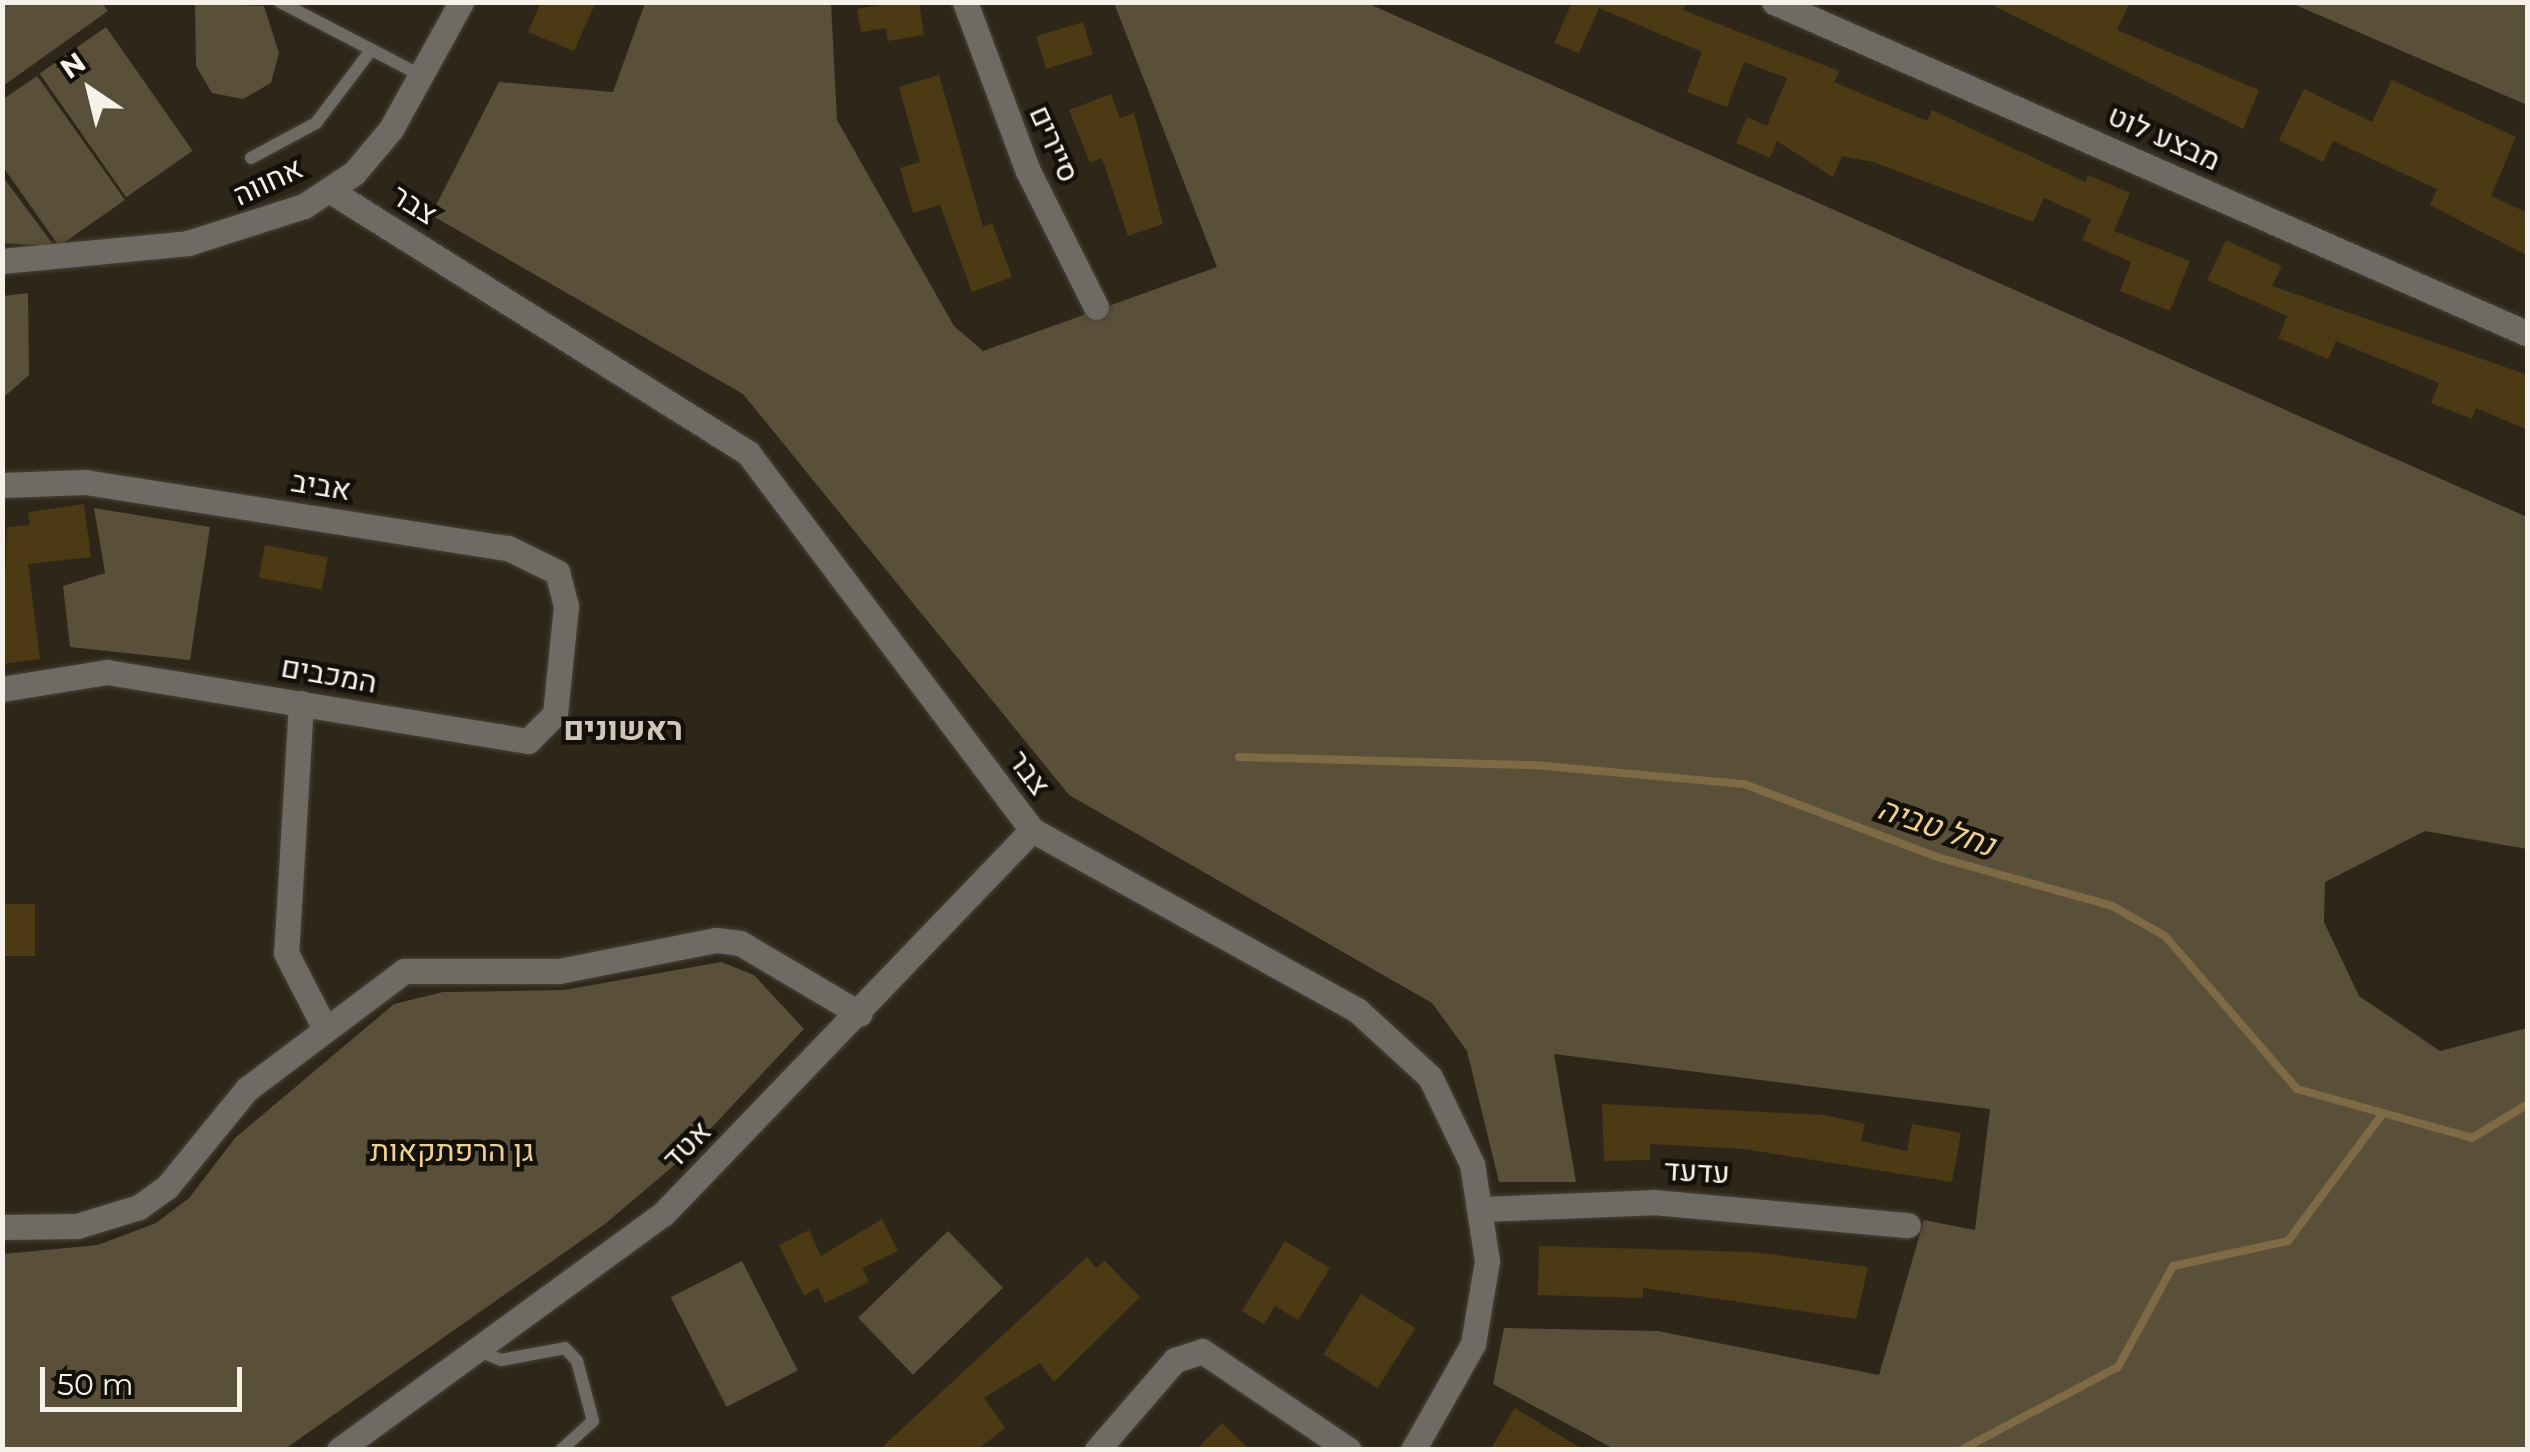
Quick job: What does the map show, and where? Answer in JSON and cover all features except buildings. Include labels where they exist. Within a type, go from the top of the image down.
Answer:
[{"type":"street","name":"אחווה","points":[[2,261],[188,243],[246,230],[329,190],[354,174],[426,78],[461,2]]},
{"type":"street","name":"סיירים","points":[[965,2],[1028,171],[1096,307]]},
{"type":"street","name":"מבצע לוט","points":[[1774,2],[2528,334]]},
{"type":"street","name":"צבר","points":[[329,190],[748,453],[1032,830],[1398,1042],[1454,1116],[1482,1209],[1480,1324],[1413,1450]]},
{"type":"street","name":"אביב","points":[[2,485],[86,482],[508,548],[557,572],[566,588],[566,636]]},
{"type":"street","name":"המכבים","points":[[2,689],[107,672],[528,741],[555,714],[566,636]]},
{"type":"street","points":[[301,704],[286,953],[324,1027]]},
{"type":"street","name":"אטד","points":[[339,1450],[663,1214],[860,1014],[1032,830]]},
{"type":"street","points":[[2,1227],[77,1226],[138,1207],[167,1187],[247,1088],[404,971],[559,971],[716,940],[740,943],[860,1014]]},
{"type":"street","name":"עדעד","points":[[1482,1209],[1653,1202],[1908,1225]]},
{"type":"street","points":[[1097,1450],[1175,1360],[1202,1351],[1349,1450]]},
{"type":"lane","points":[[280,2],[368,54],[426,78]]},
{"type":"lane","points":[[252,158],[316,123],[368,54]]},
{"type":"lane","points":[[479,1351],[501,1360],[565,1348],[578,1361],[593,1421],[562,1450]]},
{"type":"green space","points":[[3,3],[102,3],[108,11],[3,86]]},
{"type":"green space","points":[[195,3],[264,6],[279,53],[271,83],[243,99],[212,93],[196,66]]},
{"type":"green space","points":[[645,3],[831,3],[837,120],[954,326],[983,351],[1217,267],[1114,3],[1367,3],[2527,517],[2527,849],[2425,831],[2325,882],[2324,922],[2359,996],[2440,1051],[2527,1028],[2527,1449],[1614,1449],[1493,1384],[1504,1328],[1658,1331],[1879,1375],[1924,1220],[1975,1230],[1990,1109],[1554,1054],[1576,1182],[1499,1182],[1467,1051],[1432,1003],[1069,795],[743,394],[431,215],[499,82],[613,92]]},
{"type":"green space","points":[[2291,3],[2527,3],[2527,105]]},
{"type":"green space","points":[[106,27],[193,151],[126,197],[40,73]]},
{"type":"green space","points":[[37,76],[125,200],[59,246],[3,167],[2,100]]},
{"type":"green space","points":[[3,177],[55,247],[3,243]]},
{"type":"green space","points":[[28,293],[29,375],[3,398],[3,296]]},
{"type":"green space","points":[[94,508],[210,527],[190,660],[70,647],[63,586],[105,573]]},
{"type":"green space","name":"גן הרפתקאות","points":[[721,962],[754,975],[804,1029],[684,1157],[605,1224],[285,1449],[3,1449],[3,1254],[98,1245],[156,1223],[189,1198],[235,1138],[394,1004],[443,992],[564,990]]},
{"type":"green space","points":[[948,1231],[1003,1288],[913,1375],[858,1318]]},
{"type":"green space","points":[[742,1261],[798,1371],[727,1407],[671,1297]]},
{"type":"waterway","name":"נחל טביה","points":[[1239,757],[1534,765],[1744,784],[1937,857],[2112,906],[2165,936],[2297,1089],[2472,1138],[2528,1104]]},
{"type":"waterway","points":[[1961,1450],[2118,1367],[2173,1266],[2288,1241],[2383,1113]]},
{"type":"district","name":"ראשונים","points":[[623,729]]}]
